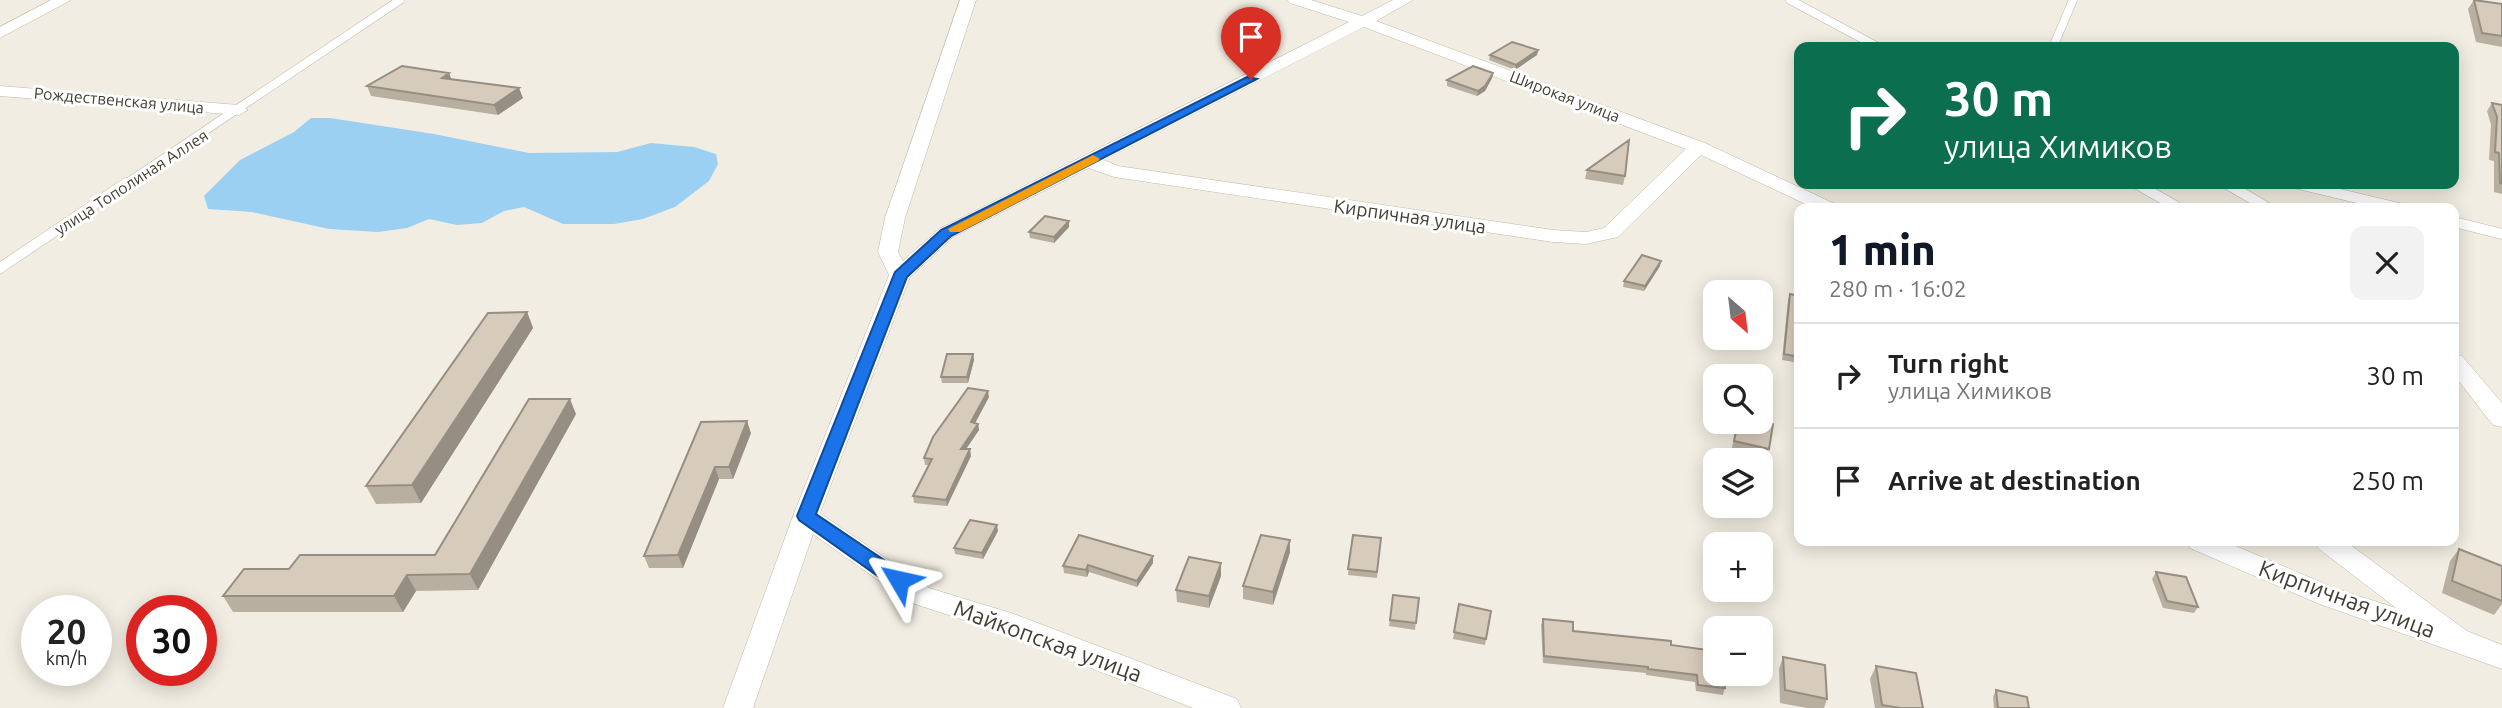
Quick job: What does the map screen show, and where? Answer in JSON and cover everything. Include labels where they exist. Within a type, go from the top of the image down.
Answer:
[{"type":"street","points":[[0,33],[63,0]]},
{"type":"street","points":[[900,275],[888,252],[895,218],[968,0]]},
{"type":"street","name":"Широкая улица","points":[[1295,0],[1368,21],[1699,147],[1819,203]]},
{"type":"street","points":[[738,708],[806,516],[900,275],[946,233],[1405,0]]},
{"type":"street","name":"Рождественская улица","points":[[0,91],[239,110]]},
{"type":"street","name":"Кирпичная улица","points":[[1089,161],[1114,171],[1309,202],[1553,236],[1586,238],[1611,233],[1699,147]]},
{"type":"street","points":[[2459,367],[2502,419]]},
{"type":"street","name":"Майкопская улица","points":[[806,516],[919,595],[1004,622],[1226,708]]},
{"type":"street","name":"Кирпичная улица","points":[[2211,546],[2327,596],[2456,639]]},
{"type":"street","points":[[2334,546],[2456,639],[2502,657]]},
{"type":"lane","name":"улица Тополиная Аллея","points":[[0,268],[400,0]]},
{"type":"lane","points":[[1790,0],[1869,42]]},
{"type":"lane","points":[[2055,42],[2073,0]]},
{"type":"lane","points":[[2146,189],[2170,203]]},
{"type":"lane","points":[[2244,189],[2262,203]]},
{"type":"lane","points":[[2319,189],[2378,203]]},
{"type":"lane","points":[[2459,223],[2502,234]]},
{"type":"water","points":[[311,118],[330,118],[434,134],[529,153],[617,152],[651,143],[694,147],[716,154],[718,164],[709,181],[675,207],[643,219],[614,224],[563,224],[524,207],[504,211],[482,223],[457,225],[429,219],[407,228],[378,232],[329,229],[252,212],[208,209],[204,196],[240,160],[294,132]]},
{"type":"building","points":[[2474,0],[2502,4],[2502,36],[2482,33]]},
{"type":"building","points":[[1512,42],[1538,50],[1516,65],[1490,55]]},
{"type":"building","points":[[402,66],[449,73],[442,78],[519,88],[494,105],[367,86]]},
{"type":"building","points":[[1473,66],[1493,73],[1485,86],[1478,91],[1447,80]]},
{"type":"building","points":[[2492,103],[2502,105],[2502,184],[2499,153],[2495,152],[2497,117]]},
{"type":"building","points":[[1629,140],[1625,176],[1587,170]]},
{"type":"building","points":[[1045,216],[1069,221],[1054,237],[1029,232]]},
{"type":"building","points":[[1642,255],[1661,261],[1645,286],[1624,281]]},
{"type":"building","points":[[1790,294],[1794,295],[1794,356],[1784,354]]},
{"type":"building","points":[[527,312],[412,485],[366,486],[488,313]]},
{"type":"building","points":[[947,354],[973,354],[967,377],[941,377]]},
{"type":"building","points":[[968,388],[988,391],[971,422],[978,424],[961,449],[970,449],[946,500],[913,496],[932,459],[924,458],[933,437]]},
{"type":"building","points":[[529,399],[570,399],[470,574],[407,575],[394,596],[223,596],[244,569],[289,569],[300,555],[435,555]]},
{"type":"building","points":[[747,421],[729,467],[715,467],[678,555],[644,556],[701,422]]},
{"type":"building","points":[[1735,434],[1771,434],[1769,448],[1734,441]]},
{"type":"building","points":[[970,520],[997,525],[982,553],[954,548]]},
{"type":"building","points":[[1079,535],[1153,556],[1137,581],[1088,565],[1086,570],[1063,566]]},
{"type":"building","points":[[1261,535],[1290,540],[1273,592],[1243,586]]},
{"type":"building","points":[[1353,535],[1381,538],[1377,572],[1348,569]]},
{"type":"building","points":[[2459,549],[2502,566],[2502,601],[2452,581]]},
{"type":"building","points":[[1189,557],[1221,563],[1209,596],[1176,590]]},
{"type":"building","points":[[2156,572],[2186,577],[2198,607],[2167,601]]},
{"type":"building","points":[[1393,595],[1419,598],[1416,623],[1390,620]]},
{"type":"building","points":[[1459,604],[1491,611],[1486,639],[1454,632]]},
{"type":"building","points":[[1543,619],[1573,622],[1573,631],[1671,641],[1671,645],[1703,649],[1703,686],[1698,685],[1697,675],[1544,656]]},
{"type":"building","points":[[1783,657],[1825,665],[1827,699],[1785,690]]},
{"type":"building","points":[[1876,666],[1916,673],[1923,708],[1882,705]]},
{"type":"building","points":[[1996,690],[2027,697],[2029,708],[1998,708]]},
{"type":"slow traffic","points":[[955,229],[1093,159]]},
{"type":"route","points":[[899,580],[806,516],[900,275],[946,233],[1251,79]]}]
